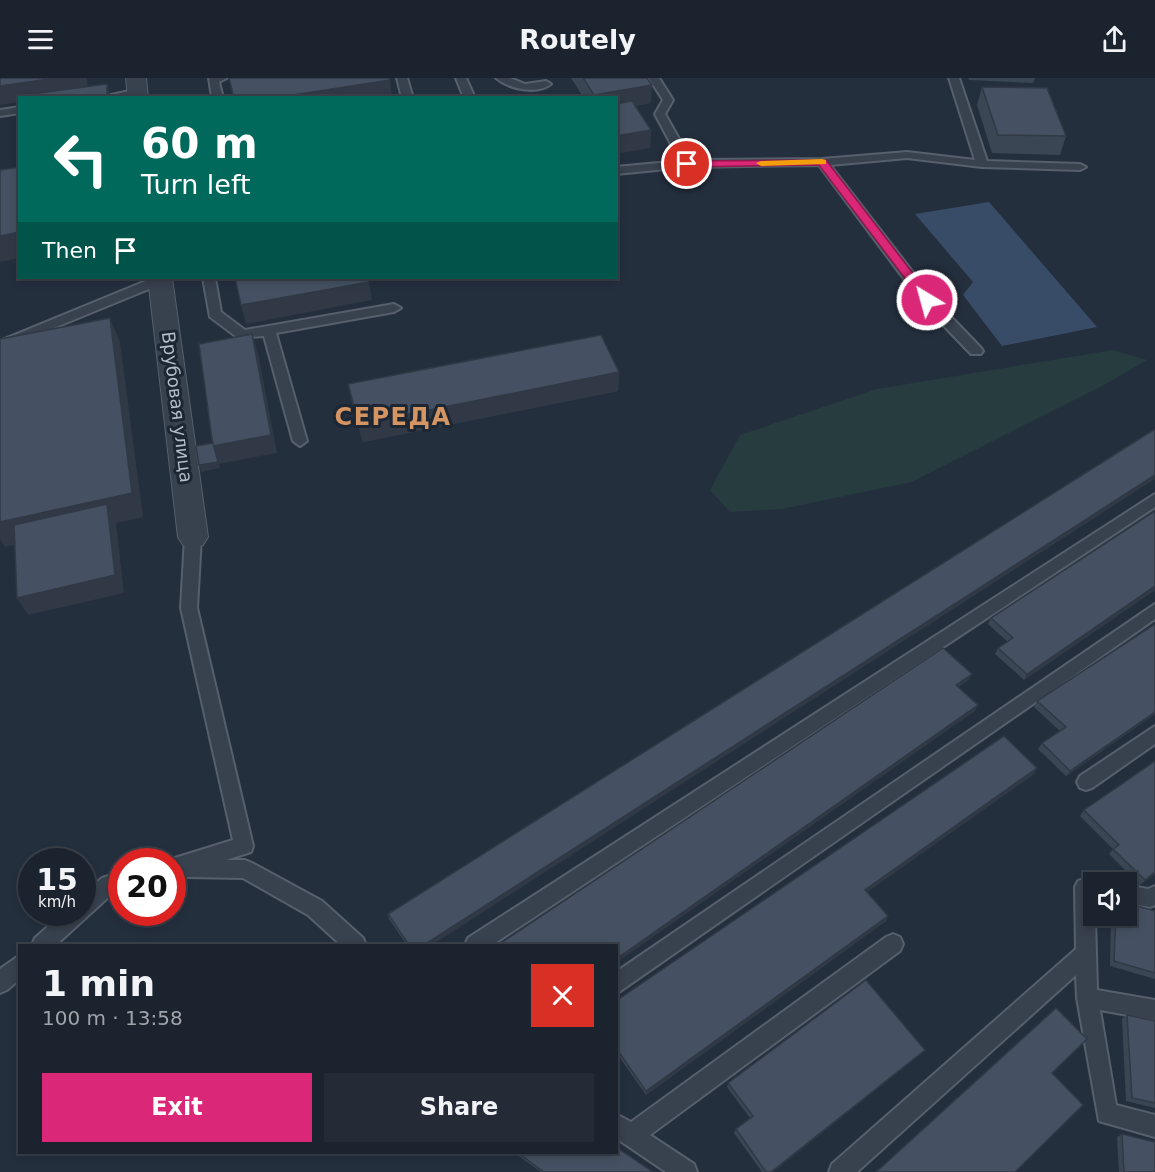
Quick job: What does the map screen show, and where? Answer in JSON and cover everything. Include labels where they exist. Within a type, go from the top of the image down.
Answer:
[{"type":"street","name":"Врубовая улица","points":[[160,279],[193,537]]},
{"type":"lane","points":[[217,96],[213,80],[222,78]]},
{"type":"lane","points":[[402,78],[407,96]]},
{"type":"lane","points":[[461,78],[469,96]]},
{"type":"lane","points":[[501,78],[524,87],[546,84]]},
{"type":"lane","points":[[654,78],[668,100],[660,114],[687,164]]},
{"type":"lane","points":[[954,78],[982,164]]},
{"type":"lane","points":[[111,96],[137,89]]},
{"type":"lane","points":[[0,113],[18,110]]},
{"type":"lane","points":[[618,171],[687,164],[822,162],[907,155],[982,164],[1080,167]]},
{"type":"lane","points":[[822,162],[927,300],[976,351]]},
{"type":"lane","points":[[0,345],[158,279]]},
{"type":"lane","points":[[209,279],[215,315],[243,335],[394,308]]},
{"type":"lane","points":[[269,331],[300,441]]},
{"type":"lane","points":[[477,944],[1155,500]]},
{"type":"lane","points":[[186,863],[244,846],[189,608],[193,537]]},
{"type":"lane","points":[[618,983],[1155,610]]},
{"type":"lane","points":[[1086,782],[1155,734]]},
{"type":"lane","points":[[186,867],[245,869],[315,908],[355,944]]},
{"type":"lane","points":[[96,896],[108,885]]},
{"type":"lane","points":[[1137,895],[1153,897]]},
{"type":"lane","points":[[43,944],[63,926]]},
{"type":"lane","points":[[1086,926],[1087,998],[1107,1113],[1155,1126]]},
{"type":"lane","points":[[686,1172],[624,1130],[893,944]]},
{"type":"lane","points":[[840,1172],[1086,953]]},
{"type":"lane","points":[[0,983],[18,967]]},
{"type":"lane","points":[[1087,998],[1155,1010]]},
{"type":"green space","points":[[1113,350],[1147,360],[1106,384],[911,482],[782,509],[730,512],[710,490],[740,435],[877,389]]},
{"type":"water","points":[[989,202],[1097,327],[1002,346],[963,295],[973,282],[915,214]]},
{"type":"building","points":[[0,78],[56,78],[0,86]]},
{"type":"building","points":[[229,78],[389,78],[390,80],[287,96],[234,96]]},
{"type":"building","points":[[583,78],[647,78],[652,85],[594,95]]},
{"type":"building","points":[[107,84],[107,96],[24,95]]},
{"type":"building","points":[[982,87],[1047,88],[1066,136],[998,135]]},
{"type":"building","points":[[632,101],[651,130],[618,136],[618,104]]},
{"type":"building","points":[[18,167],[18,232],[0,236],[0,170]]},
{"type":"building","points":[[235,279],[368,279],[369,282],[241,305]]},
{"type":"building","points":[[110,318],[132,493],[0,522],[0,339]]},
{"type":"building","points":[[252,334],[271,435],[213,446],[199,344]]},
{"type":"building","points":[[601,335],[619,372],[359,424],[348,384]]},
{"type":"building","points":[[1155,429],[1155,475],[426,944],[408,944],[388,914]]},
{"type":"building","points":[[213,443],[218,462],[199,465],[196,446]]},
{"type":"building","points":[[107,504],[115,575],[17,598],[14,525]]},
{"type":"building","points":[[1155,511],[1155,586],[1027,674],[998,648],[1013,638],[991,618]]},
{"type":"building","points":[[1155,624],[1155,712],[1070,771],[1042,743],[1066,727],[1037,701]]},
{"type":"building","points":[[943,648],[972,674],[956,685],[978,705],[618,958],[618,944],[499,944]]},
{"type":"building","points":[[1004,736],[1037,768],[865,890],[888,916],[646,1091],[618,1051],[618,1000]]},
{"type":"building","points":[[1155,761],[1155,872],[1145,880],[1113,849],[1119,845],[1084,810]]},
{"type":"building","points":[[1137,906],[1155,911],[1155,973],[1114,961],[1116,926],[1137,926]]},
{"type":"building","points":[[866,980],[925,1050],[771,1172],[766,1172],[736,1129],[753,1116],[728,1083]]},
{"type":"building","points":[[1056,1008],[1087,1039],[1052,1073],[1083,1105],[1015,1172],[876,1172]]},
{"type":"building","points":[[1127,1015],[1155,1021],[1155,1103],[1132,1098]]},
{"type":"building","points":[[1122,1134],[1155,1142],[1155,1172],[1124,1172]]},
{"type":"building","points":[[618,1148],[653,1172],[544,1172],[520,1154],[618,1154]]},
{"type":"slow traffic","points":[[761,163],[822,162]]},
{"type":"district","name":"СЕРЕДА","points":[[393,417]]},
{"type":"route","points":[[687,164],[822,162],[927,300]]}]
